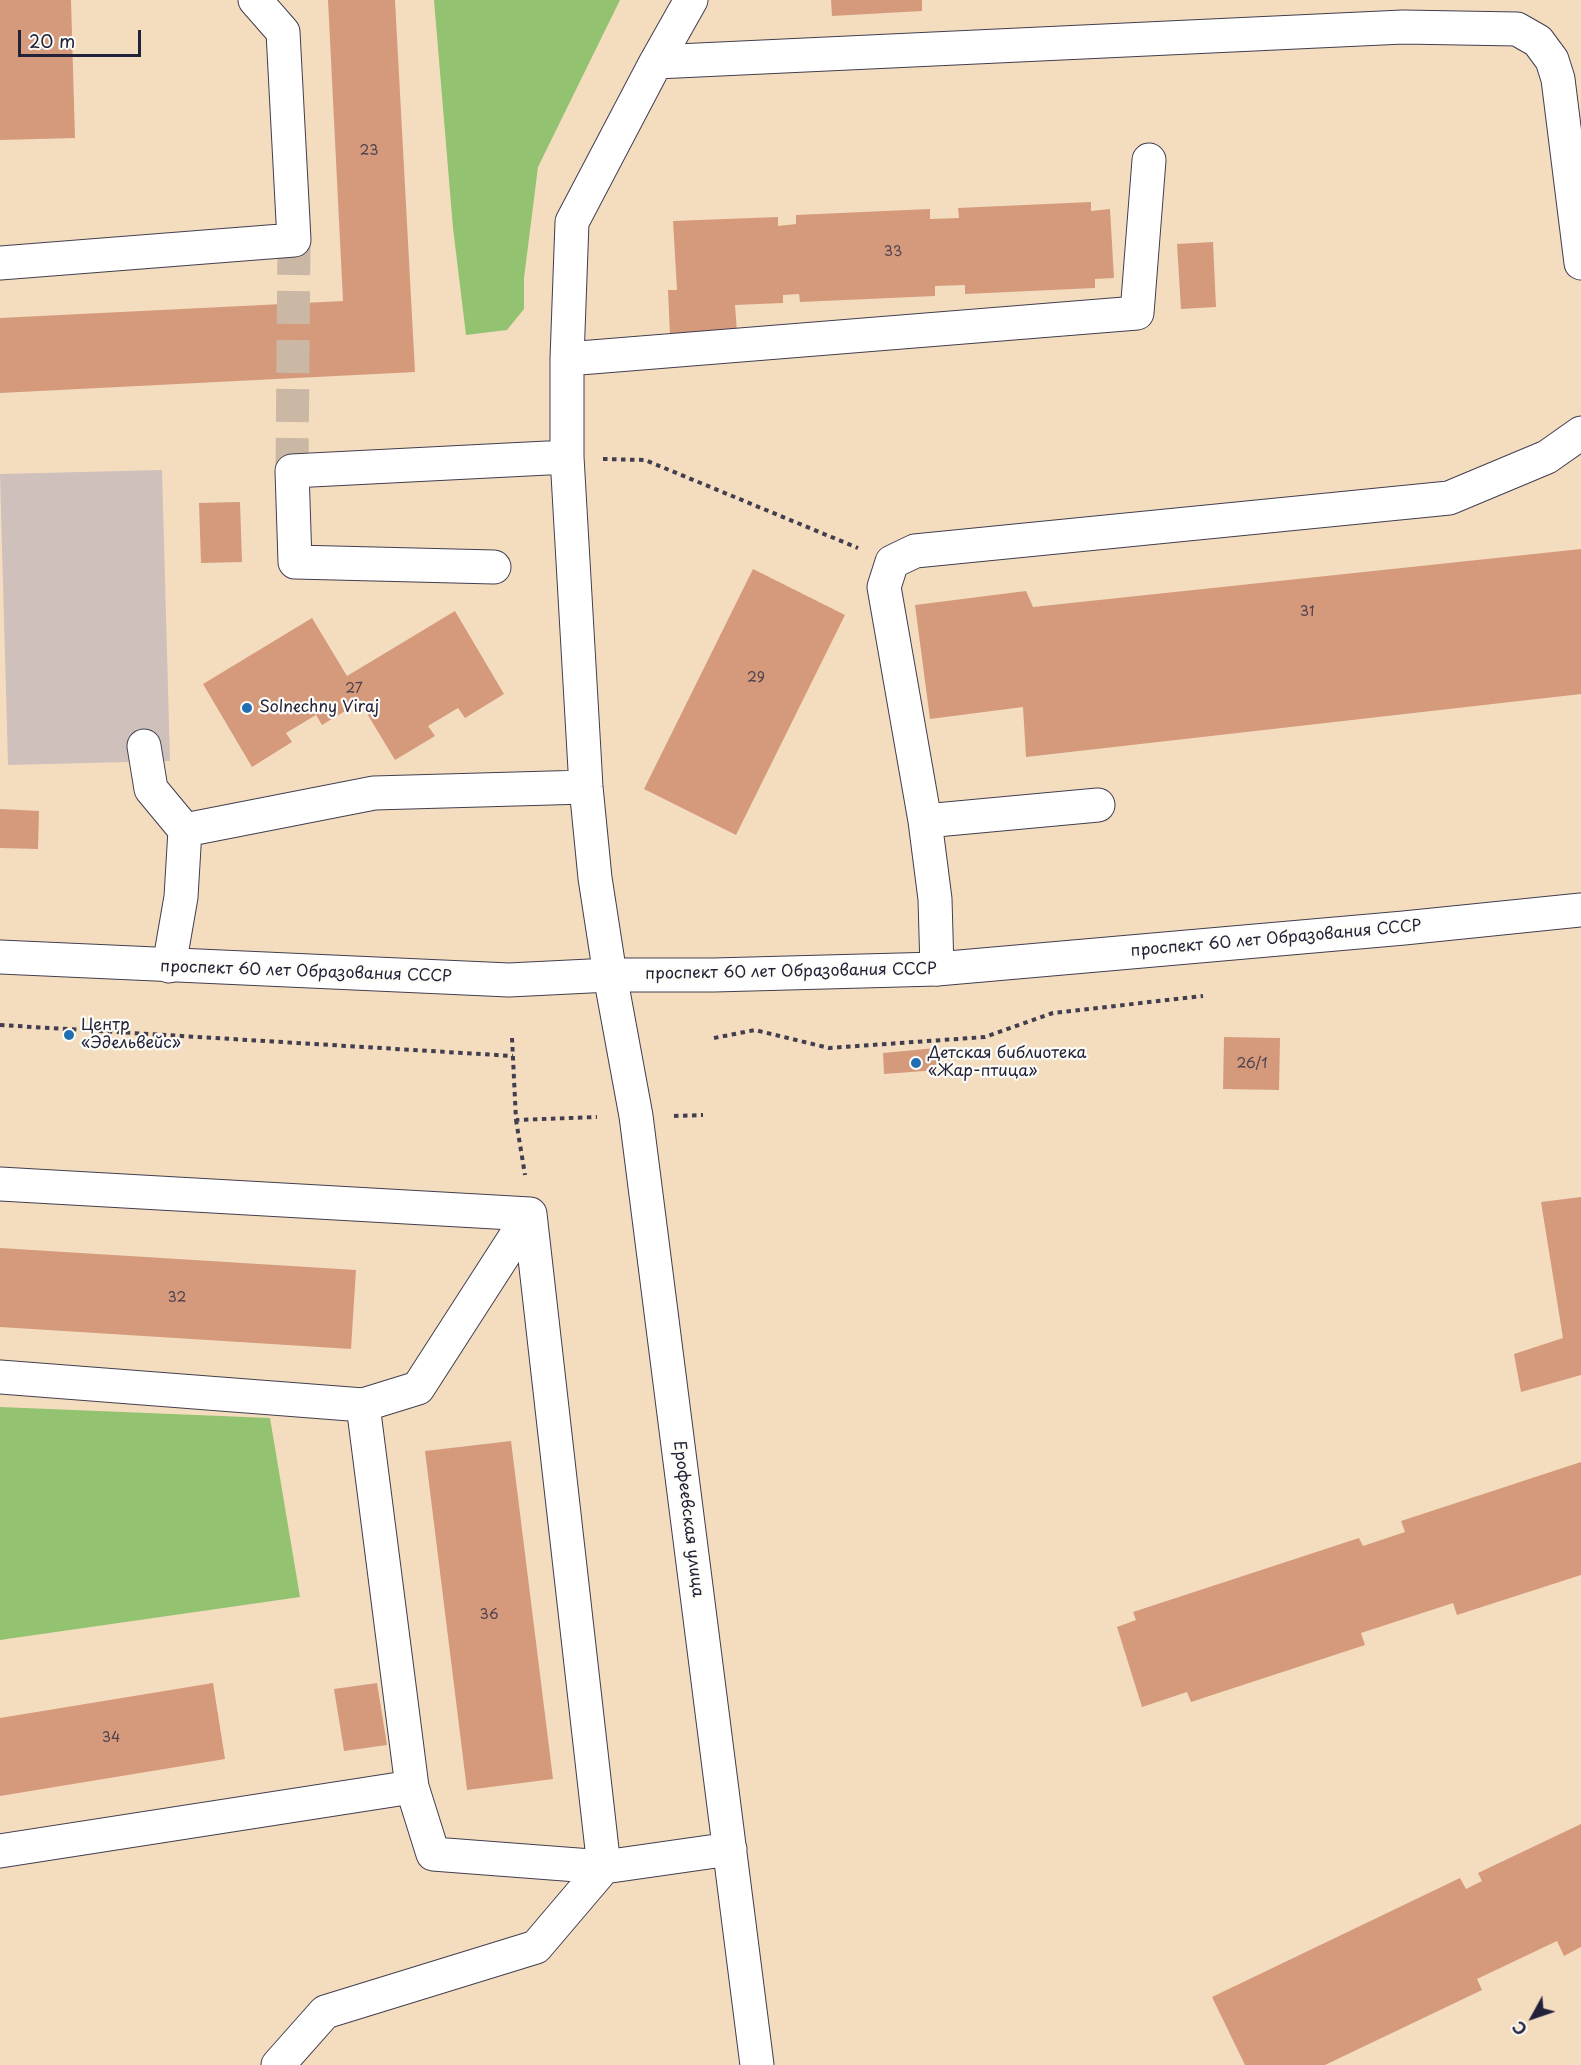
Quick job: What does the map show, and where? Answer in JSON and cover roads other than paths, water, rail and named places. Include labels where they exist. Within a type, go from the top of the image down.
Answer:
[{"type":"street","points":[[0,263],[294,240],[283,32],[255,0]]},
{"type":"street","name":"Ерофеевская улица","points":[[691,0],[572,222],[567,359],[567,457],[586,787],[595,878],[636,1116],[757,2065]]},
{"type":"street","points":[[656,62],[1402,27],[1517,29],[1538,41],[1552,60],[1558,80],[1581,263]]},
{"type":"street","points":[[567,359],[1137,313],[1149,160]]},
{"type":"street","points":[[937,969],[934,898],[925,821],[884,587],[892,562],[915,551],[1449,498],[1546,457],[1581,433]]},
{"type":"street","points":[[494,567],[295,562],[292,471],[567,457]]},
{"type":"street","points":[[144,746],[151,789],[185,830],[181,897],[170,966]]},
{"type":"street","points":[[185,830],[374,793],[586,787]]},
{"type":"street","points":[[925,821],[1098,805]]},
{"type":"street","name":"проспект 60 лет Образования СССР","points":[[0,957],[509,980],[610,975],[714,975],[937,969],[1581,910]]},
{"type":"street","points":[[0,1184],[530,1214]]},
{"type":"street","points":[[0,1377],[363,1405],[418,1388],[530,1214]]},
{"type":"street","points":[[278,2065],[325,2012],[536,1947],[604,1867],[530,1214]]},
{"type":"street","points":[[363,1405],[412,1787],[433,1854],[604,1867],[730,1849]]},
{"type":"street","points":[[0,1851],[412,1787]]},
{"type":"tunnel","points":[[292,471],[294,240]]},
{"type":"place","name":"Solnechny Viraj","points":[[247,708]]},
{"type":"place","name":"Центр «Эдельвейс»","points":[[69,1035]]},
{"type":"place","name":"Детская библиотека «Жар-птица»","points":[[916,1063]]}]
